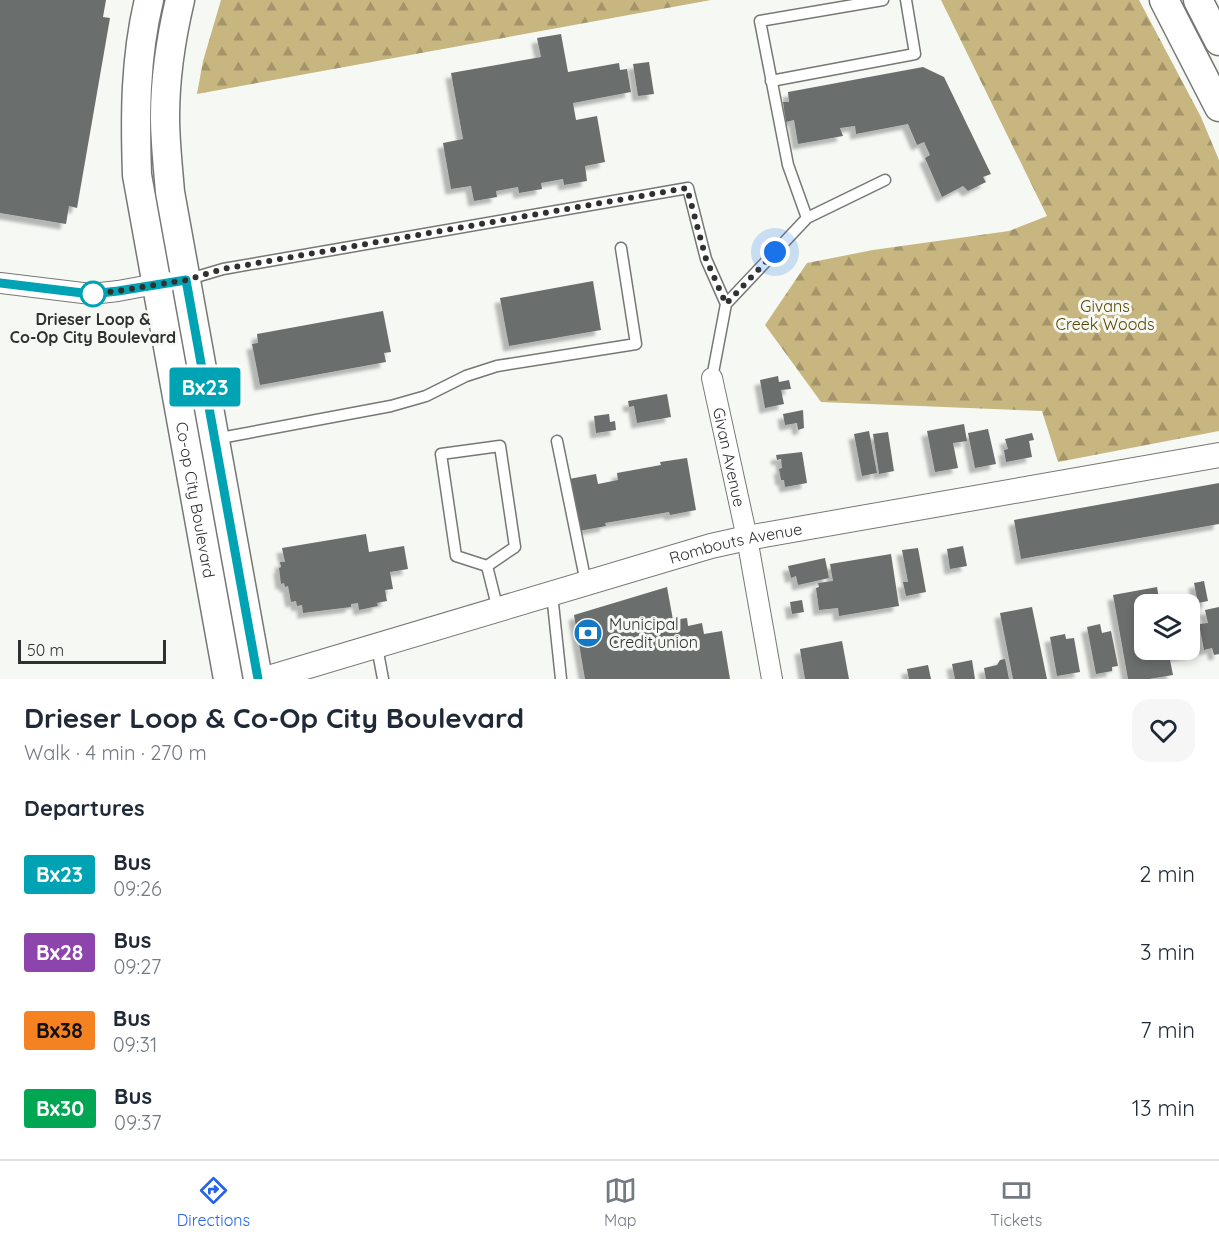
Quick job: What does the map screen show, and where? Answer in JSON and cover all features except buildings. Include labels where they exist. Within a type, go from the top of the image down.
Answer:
[{"type":"main road","name":"Co-op City Boulevard","points":[[149,0],[141,41],[135,107],[137,175],[228,679]]},
{"type":"main road","name":"Co-op City Boulevard","points":[[180,0],[170,51],[165,117],[170,192],[258,679]]},
{"type":"main road","points":[[1164,0],[1219,107]]},
{"type":"main road","points":[[1198,0],[1219,41]]},
{"type":"street","points":[[0,283],[91,294],[186,280]]},
{"type":"street","name":"Givan Avenue","points":[[712,378],[747,538],[772,679]]},
{"type":"street","name":"Rombouts Avenue","points":[[265,679],[711,546],[1219,455]]},
{"type":"lane","points":[[807,218],[788,165],[760,21],[883,0]]},
{"type":"lane","points":[[771,81],[915,54],[906,0]]},
{"type":"lane","points":[[712,378],[726,304],[807,218],[885,180]]},
{"type":"lane","points":[[186,280],[223,269],[687,188],[706,259],[726,304]]},
{"type":"lane","points":[[215,440],[391,406],[426,396],[466,375],[497,366],[636,344],[621,248]]},
{"type":"lane","points":[[557,441],[586,584]]},
{"type":"lane","points":[[500,446],[515,548],[487,566],[456,556],[441,454],[500,446]]},
{"type":"lane","points":[[487,566],[498,610]]},
{"type":"lane","points":[[552,594],[561,679]]},
{"type":"lane","points":[[377,646],[382,679]]},
{"type":"green space","points":[[221,0],[711,0],[197,94],[203,61]]},
{"type":"green space","name":"Givans Creek Woods","points":[[941,0],[1139,0],[1201,117],[1219,160],[1219,431],[1058,462],[1042,411],[821,402],[765,325],[807,263],[873,250],[1009,231],[1047,216]]},
{"type":"bus line","name":"Bx23","points":[[0,283],[91,294],[186,280],[258,679]]},
{"type":"place","name":"Drieser Loop & Co-Op City Boulevard","points":[[93,294]]},
{"type":"place","name":"Municipal Credit union","points":[[588,633]]},
{"type":"route","points":[[93,294],[91,294],[186,280],[223,269],[687,188],[706,259],[726,304],[775,252]]}]
